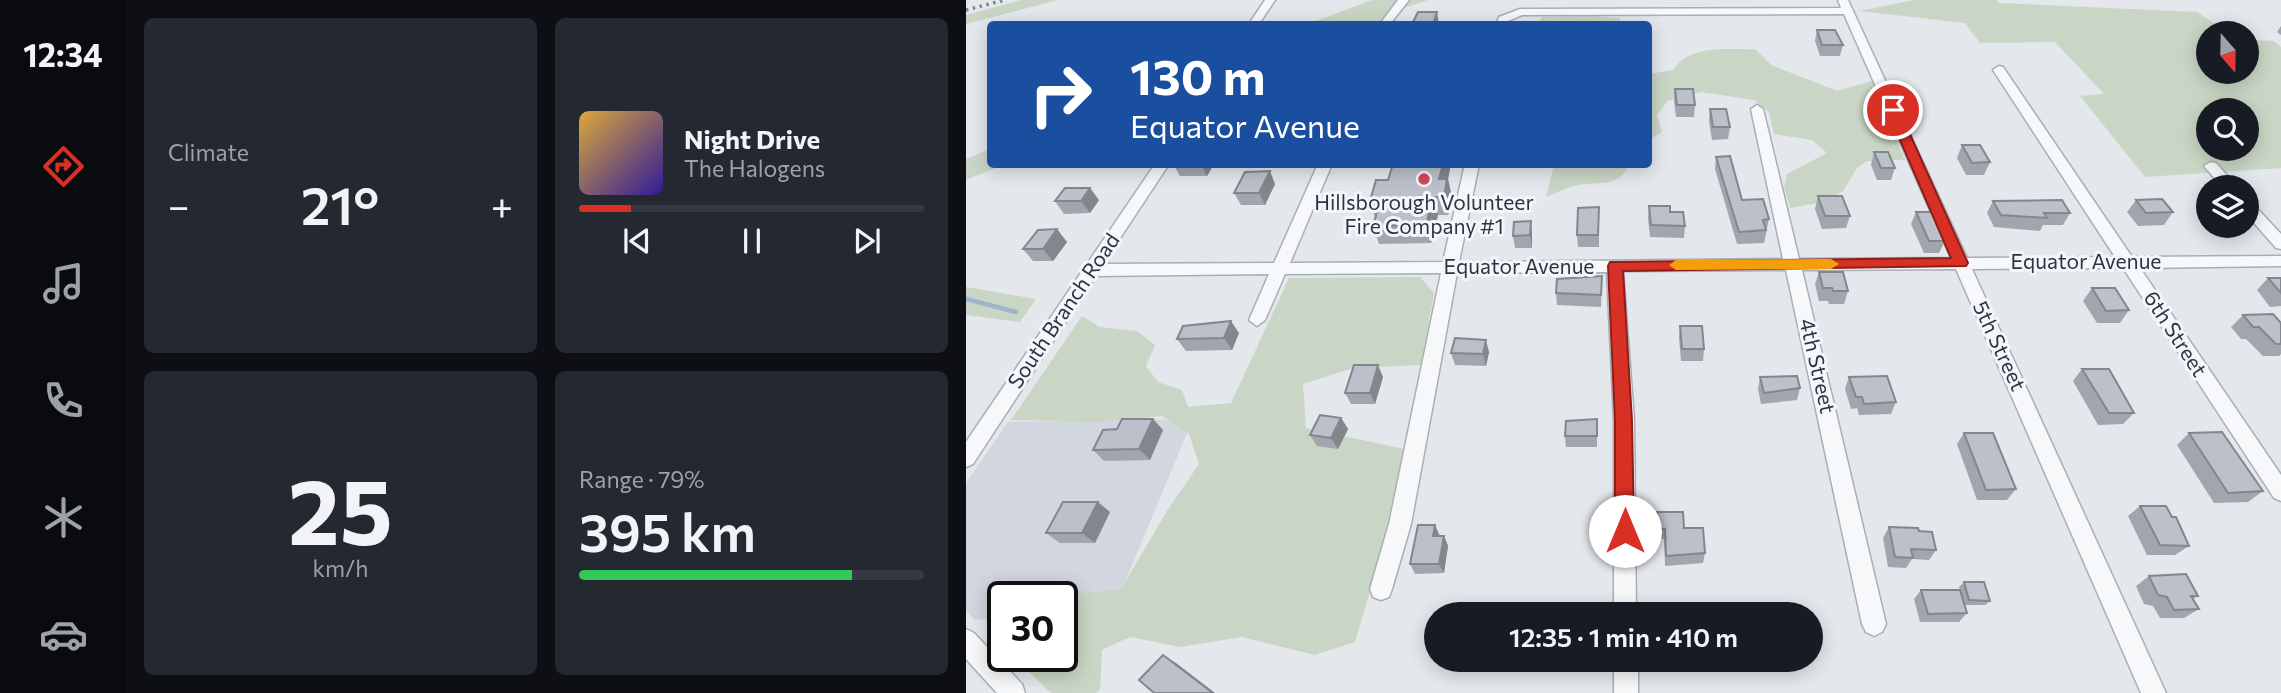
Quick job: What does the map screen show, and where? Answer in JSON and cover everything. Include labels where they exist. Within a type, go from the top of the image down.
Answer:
[{"type":"street","points":[[1256,21],[1270,0]]},
{"type":"street","points":[[1387,21],[1404,0]]},
{"type":"street","points":[[1502,21],[1509,14],[1846,6]]},
{"type":"street","name":"5th Street","points":[[1846,6],[2154,693]]},
{"type":"street","name":"6th Street","points":[[1999,71],[2129,261],[2174,335],[2281,492]]},
{"type":"street","name":"4th Street","points":[[1757,109],[1874,624]]},
{"type":"street","points":[[2211,166],[2219,175]]},
{"type":"street","name":"South Branch Road","points":[[966,458],[1159,168]]},
{"type":"street","points":[[1257,320],[1323,168]]},
{"type":"street","points":[[1381,589],[1400,524],[1471,168]]},
{"type":"street","points":[[2259,219],[2281,244]]},
{"type":"street","name":"Equator Avenue","points":[[1093,270],[2281,261]]},
{"type":"street","points":[[1615,266],[1624,421],[1625,602]]},
{"type":"street","points":[[966,640],[1013,693]]},
{"type":"street","points":[[1626,672],[1626,693]]},
{"type":"shaded area","points":[[1193,419],[1115,606],[1078,600],[1078,581],[987,581],[987,619],[975,620],[966,610],[966,483],[1008,422]]},
{"type":"green space","points":[[1021,0],[1058,0],[966,24],[966,15]]},
{"type":"green space","points":[[1372,0],[1428,0],[1390,13],[1386,21],[1316,21]]},
{"type":"green space","points":[[1915,0],[1997,0],[1999,3],[2197,12],[2211,21],[2196,21],[2196,84],[2259,84],[2259,40],[2274,41],[2281,47],[2281,168],[2145,177],[2080,96],[2104,94],[2055,42],[1980,43],[1965,23],[1859,11]]},
{"type":"green space","points":[[1592,16],[1620,18],[1620,21],[1540,21],[1542,17]]},
{"type":"green space","points":[[1755,49],[1771,65],[1837,91],[1872,81],[1905,160],[1867,161],[1857,168],[1843,191],[1825,202],[1790,208],[1784,187],[1787,174],[1827,153],[1812,140],[1774,134],[1769,112],[1754,100],[1701,92],[1667,101],[1657,115],[1662,132],[1652,138],[1652,74],[1673,70],[1680,62],[1699,52]]},
{"type":"green space","points":[[987,150],[987,168],[996,168],[966,180],[966,159]]},
{"type":"green space","points":[[1553,168],[1626,168],[1613,181],[1581,184],[1546,197]]},
{"type":"green space","points":[[1420,277],[1434,293],[1421,365],[1353,368],[1303,384],[1306,428],[1404,449],[1379,561],[1355,642],[1315,655],[1242,637],[1180,647],[1130,637],[1102,650],[1100,689],[1096,693],[1051,693],[1029,672],[1078,672],[1078,594],[1121,589],[1167,511],[1199,464],[1189,434],[1162,416],[1096,422],[1011,420],[1082,316],[1100,327],[1137,331],[1155,345],[1146,366],[1158,382],[1182,390],[1188,407],[1231,403],[1289,278]]},
{"type":"green space","points":[[966,287],[1036,299],[1020,322],[966,315]]},
{"type":"building","points":[[1418,12],[1437,12],[1434,21],[1414,21]]},
{"type":"building","points":[[1817,30],[1835,30],[1843,45],[1822,45]]},
{"type":"building","points":[[1675,89],[1693,89],[1695,105],[1677,105]]},
{"type":"building","points":[[1710,109],[1726,109],[1730,127],[1713,127]]},
{"type":"building","points":[[1962,145],[1980,145],[1990,162],[1972,163]]},
{"type":"building","points":[[1874,152],[1888,152],[1895,168],[1881,168]]},
{"type":"building","points":[[1730,156],[1742,200],[1763,199],[1769,219],[1763,220],[1766,230],[1739,232],[1716,157]]},
{"type":"building","points":[[1392,168],[1442,168],[1439,179],[1447,179],[1444,197],[1433,197],[1426,225],[1373,226],[1380,201],[1370,201],[1376,180],[1388,180]]},
{"type":"building","points":[[1270,171],[1259,193],[1234,193],[1245,172]]},
{"type":"building","points":[[1065,188],[1090,188],[1081,201],[1055,201]]},
{"type":"building","points":[[1818,196],[1842,196],[1850,216],[1825,216]]},
{"type":"building","points":[[2162,199],[2173,212],[2146,213],[2136,200]]},
{"type":"building","points":[[2062,200],[2070,213],[2044,213],[2047,218],[2001,215],[1993,201]]},
{"type":"building","points":[[1649,206],[1670,206],[1670,212],[1683,212],[1685,226],[1651,225]]},
{"type":"building","points":[[1599,207],[1598,235],[1577,235],[1578,208]]},
{"type":"building","points":[[1916,212],[1933,212],[1945,241],[1929,241]]},
{"type":"building","points":[[1531,221],[1530,235],[1513,236],[1514,222]]},
{"type":"building","points":[[1057,229],[1043,249],[1023,249],[1038,230]]},
{"type":"building","points":[[1819,272],[1843,272],[1848,291],[1823,288]]},
{"type":"building","points":[[1602,276],[1601,295],[1556,293],[1557,279]]},
{"type":"building","points":[[2268,278],[2281,278],[2281,293]]},
{"type":"building","points":[[2092,288],[2115,288],[2129,310],[2106,311]]},
{"type":"building","points":[[2273,314],[2281,323],[2281,344],[2276,344],[2259,327],[2253,327],[2243,315]]},
{"type":"building","points":[[1231,321],[1224,338],[1177,339],[1183,326]]},
{"type":"building","points":[[1680,326],[1702,326],[1704,349],[1682,349]]},
{"type":"building","points":[[1455,338],[1486,340],[1483,354],[1451,353]]},
{"type":"building","points":[[1354,365],[1378,365],[1370,393],[1345,393]]},
{"type":"building","points":[[2082,369],[2109,369],[2134,413],[2109,413]]},
{"type":"building","points":[[1797,376],[1800,388],[1764,393],[1760,377]]},
{"type":"building","points":[[1887,376],[1896,402],[1864,404],[1862,397],[1856,397],[1849,377]]},
{"type":"building","points":[[1320,415],[1341,418],[1331,438],[1310,435]]},
{"type":"building","points":[[1122,419],[1153,419],[1139,449],[1093,450],[1103,430],[1117,429]]},
{"type":"building","points":[[1597,419],[1597,436],[1565,436],[1566,421]]},
{"type":"building","points":[[2222,432],[2263,491],[2228,493],[2189,433]]},
{"type":"building","points":[[1964,433],[1993,433],[2016,489],[1986,490]]},
{"type":"building","points":[[1063,502],[1098,502],[1082,533],[1046,533]]},
{"type":"building","points":[[2140,506],[2166,506],[2172,517],[2176,517],[2189,546],[2160,545]]},
{"type":"building","points":[[1657,512],[1683,512],[1684,528],[1703,528],[1705,553],[1666,556],[1665,529],[1658,529]]},
{"type":"building","points":[[1418,525],[1435,525],[1433,536],[1444,536],[1439,564],[1410,564]]},
{"type":"building","points":[[1889,527],[1918,528],[1919,531],[1932,532],[1936,550],[1911,549],[1913,558],[1895,557]]},
{"type":"building","points":[[2186,574],[2198,596],[2191,596],[2199,609],[2174,610],[2167,597],[2158,595],[2149,576]]},
{"type":"building","points":[[1964,582],[1984,582],[1990,601],[1969,600]]},
{"type":"building","points":[[1921,590],[1960,590],[1967,613],[1928,614]]},
{"type":"building","points":[[1163,655],[1213,693],[1154,693],[1139,680]]},
{"type":"waterway","points":[[966,299],[1016,312]]},
{"type":"railway","points":[[966,10],[1005,0]]},
{"type":"slow traffic","points":[[1676,265],[1831,264]]},
{"type":"place","name":"Hillsborough Volunteer Fire Company #1","points":[[1424,179]]},
{"type":"route","points":[[1625,531],[1624,421],[1615,266],[1961,263],[1893,110]]}]
